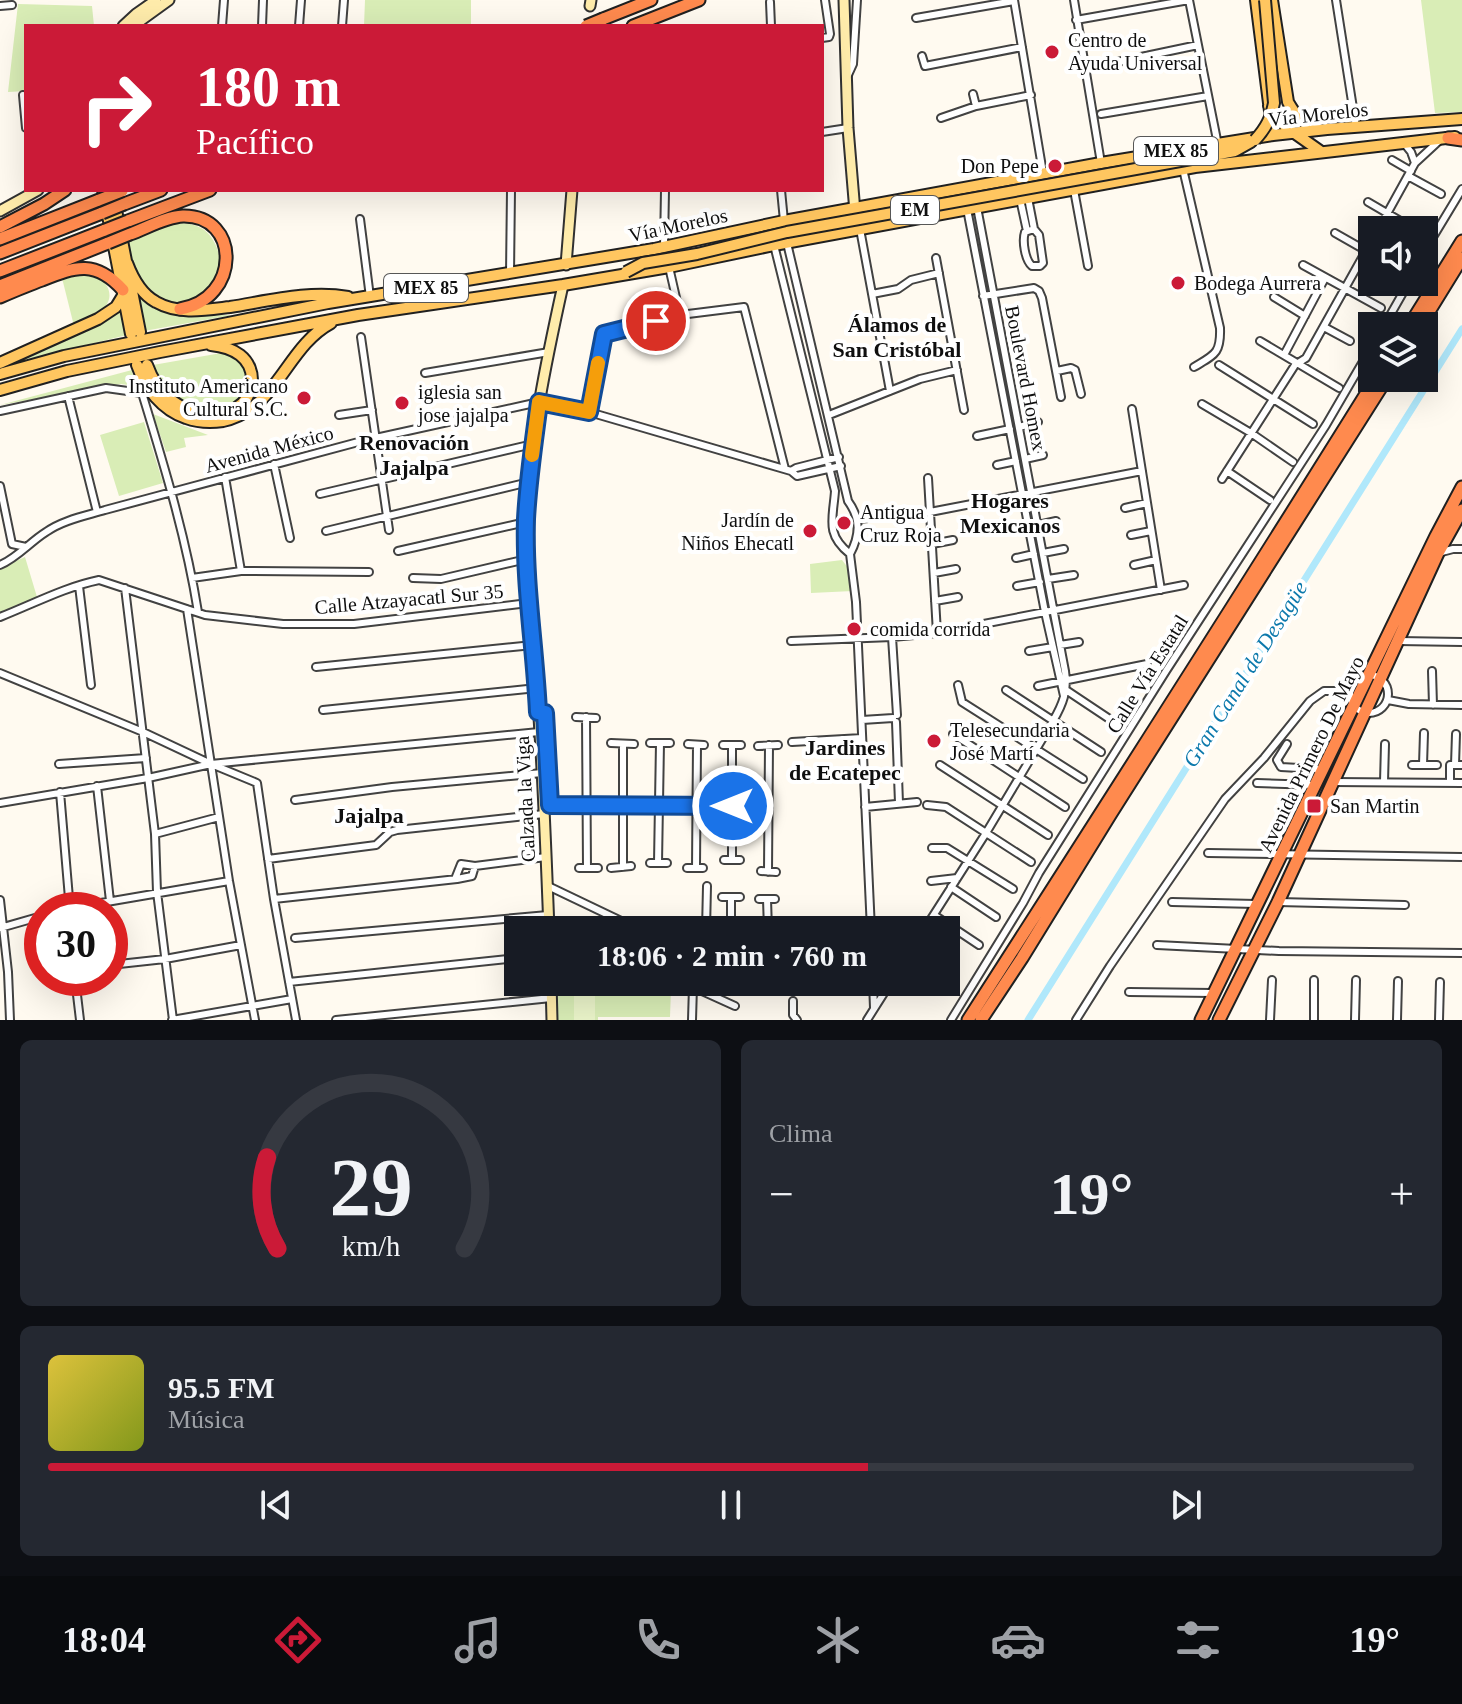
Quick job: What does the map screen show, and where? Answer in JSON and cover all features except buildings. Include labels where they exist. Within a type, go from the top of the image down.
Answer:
[{"type":"highway","points":[[591,24],[651,0]]},
{"type":"highway","points":[[638,24],[699,0]]},
{"type":"highway","name":"MEX 85","points":[[1445,138],[1462,138]]},
{"type":"highway","points":[[0,227],[62,192]]},
{"type":"highway","points":[[0,239],[101,195],[141,192]]},
{"type":"highway","points":[[0,286],[106,237],[128,221],[205,192]]},
{"type":"highway","points":[[0,253],[102,213],[121,194]]},
{"type":"highway","points":[[0,271],[106,237],[130,234],[168,219],[198,218],[220,237],[227,259],[226,270],[213,293],[203,301],[180,309]]},
{"type":"highway","points":[[1418,312],[1462,241]]},
{"type":"highway","points":[[1429,312],[1462,258]]},
{"type":"highway","points":[[0,297],[63,271],[82,268],[104,274],[124,292]]},
{"type":"highway","points":[[968,1020],[1367,392]]},
{"type":"highway","points":[[981,1020],[1378,392]]},
{"type":"highway","points":[[1458,507],[1462,487]]},
{"type":"highway","name":"Avenida Primero De Mayo","points":[[1201,1020],[1322,771],[1381,679],[1458,507]]},
{"type":"highway","name":"Avenida Primero De Mayo","points":[[1219,1020],[1333,782],[1360,709],[1368,675],[1440,546]]},
{"type":"main road","points":[[125,24],[156,0]]},
{"type":"main road","points":[[136,24],[169,0]]},
{"type":"main road","points":[[844,0],[848,128],[854,208],[860,229]]},
{"type":"main road","points":[[1256,0],[1273,135]]},
{"type":"main road","name":"EM","points":[[623,273],[643,263],[697,254],[787,232],[1235,151],[1255,140],[1272,116],[1274,92],[1265,0]]},
{"type":"main road","points":[[1272,0],[1288,102],[1303,123],[1327,129]]},
{"type":"main road","points":[[1268,105],[1278,118],[1320,151]]},
{"type":"main road","name":"Vía Morelos","points":[[0,374],[64,356],[328,303],[566,265],[1043,173],[1273,135],[1462,119]]},
{"type":"main road","name":"Vía Morelos","points":[[0,390],[67,371],[201,344],[669,267],[1183,169],[1445,138]]},
{"type":"main road","points":[[1180,151],[1183,169]]},
{"type":"main road","points":[[0,211],[33,192]]},
{"type":"main road","points":[[566,265],[572,192]]},
{"type":"main road","points":[[101,195],[135,333],[121,194]]},
{"type":"main road","points":[[127,263],[133,278],[147,296],[165,307],[197,311],[316,295],[364,298]]},
{"type":"main road","name":"Calzada la Viga","points":[[548,915],[546,808],[528,603],[526,522],[539,402],[563,285]]},
{"type":"main road","points":[[0,363],[98,319],[116,307],[124,292]]},
{"type":"main road","points":[[140,366],[153,394],[176,414],[198,421],[227,420],[265,398],[307,341],[319,330],[340,319]]},
{"type":"main road","points":[[140,366],[158,388],[180,406],[207,414],[232,411],[244,401],[251,388],[249,367],[232,350],[201,344]]},
{"type":"main road","points":[[551,998],[552,1020]]},
{"type":"street","points":[[222,24],[224,0]]},
{"type":"street","points":[[262,24],[263,0]]},
{"type":"street","points":[[299,24],[301,0]]},
{"type":"street","points":[[342,24],[344,0]]},
{"type":"street","points":[[824,38],[830,34],[825,0]]},
{"type":"street","points":[[847,78],[853,64],[857,0]]},
{"type":"street","points":[[1074,0],[1101,163]]},
{"type":"street","points":[[1076,20],[1189,0],[1218,145]]},
{"type":"street","points":[[1336,0],[1356,127]]},
{"type":"street","points":[[916,18],[1014,1],[1043,173]]},
{"type":"street","points":[[770,2],[771,24]]},
{"type":"street","points":[[0,6],[12,5]]},
{"type":"street","points":[[1084,69],[1198,45]]},
{"type":"street","points":[[922,56],[925,66],[1022,47]]},
{"type":"street","points":[[973,94],[976,106]]},
{"type":"street","points":[[23,95],[24,106]]},
{"type":"street","points":[[941,118],[976,106],[1031,95]]},
{"type":"street","points":[[1101,114],[1208,96]]},
{"type":"street","points":[[824,132],[848,128]]},
{"type":"street","points":[[1385,216],[1415,163],[1445,138]]},
{"type":"street","points":[[1403,142],[1415,163]]},
{"type":"street","points":[[1392,160],[1441,194]]},
{"type":"street","points":[[1183,169],[1220,328],[1221,344],[1213,355],[1194,367]]},
{"type":"street","points":[[1438,229],[1462,189]]},
{"type":"street","points":[[1074,190],[1088,266]]},
{"type":"street","points":[[510,274],[511,192]]},
{"type":"street","points":[[664,247],[665,192]]},
{"type":"street","points":[[781,192],[784,221]]},
{"type":"street","points":[[1024,199],[1031,230],[1039,235],[1043,260],[1040,266],[1031,266],[1028,262],[1023,238],[1024,233],[1031,230]]},
{"type":"street","points":[[1368,202],[1392,216]]},
{"type":"street","name":"Boulevard Homex","points":[[972,208],[993,294],[1032,491],[1048,579],[1050,611]]},
{"type":"street","name":"Boulevard Homex","points":[[972,208],[983,296],[1034,554],[1050,611],[1064,693]]},
{"type":"street","points":[[360,219],[364,298]]},
{"type":"street","points":[[860,229],[890,391]]},
{"type":"street","points":[[1335,233],[1358,246]]},
{"type":"street","points":[[787,243],[848,501],[858,519],[857,541],[850,554],[856,602],[870,916]]},
{"type":"street","points":[[774,245],[835,491],[831,525],[840,546],[850,554]]},
{"type":"street","points":[[936,258],[964,410]]},
{"type":"street","points":[[1303,265],[1381,308]]},
{"type":"street","points":[[669,267],[680,315]]},
{"type":"street","points":[[1222,479],[1295,365],[1306,358],[1358,269]]},
{"type":"street","points":[[872,294],[898,289],[911,280],[939,273]]},
{"type":"street","points":[[1284,355],[1325,278]]},
{"type":"street","points":[[983,296],[1034,288],[1039,291],[1061,397]]},
{"type":"street","points":[[1274,297],[1305,316]]},
{"type":"street","points":[[589,412],[602,337],[608,332],[680,315],[744,307],[788,470],[839,457]]},
{"type":"street","points":[[1324,327],[1350,341]]},
{"type":"street","points":[[361,337],[389,530]]},
{"type":"street","points":[[1260,341],[1339,388]]},
{"type":"street","points":[[425,373],[549,352]]},
{"type":"street","points":[[804,366],[817,364]]},
{"type":"street","points":[[1219,365],[1313,424]]},
{"type":"street","points":[[140,366],[142,393],[172,491],[198,612]]},
{"type":"street","points":[[829,415],[920,379],[957,370]]},
{"type":"street","points":[[1057,371],[1075,370],[1081,394]]},
{"type":"street","name":"Calle Vía Estatal","points":[[951,1020],[1039,873],[1326,425],[1358,370]]},
{"type":"street","points":[[999,373],[1008,371]]},
{"type":"street","points":[[0,411],[106,388],[142,393]]},
{"type":"street","points":[[68,396],[97,512]]},
{"type":"street","name":"Avenida México","points":[[0,565],[48,530],[97,512],[376,438],[539,402],[589,412],[788,470],[797,476],[841,466]]},
{"type":"street","points":[[1202,404],[1293,462]]},
{"type":"street","points":[[1132,409],[1161,590]]},
{"type":"street","points":[[339,415],[372,410]]},
{"type":"street","points":[[1019,427],[1038,422]]},
{"type":"street","points":[[977,436],[1010,429]]},
{"type":"street","points":[[320,494],[533,444]]},
{"type":"street","points":[[1025,459],[1043,455]]},
{"type":"street","points":[[997,465],[1016,461]]},
{"type":"street","points":[[274,464],[290,538]]},
{"type":"street","points":[[858,519],[930,512],[1142,471]]},
{"type":"street","points":[[1227,471],[1270,500]]},
{"type":"street","points":[[225,477],[241,571]]},
{"type":"street","points":[[928,478],[937,633]]},
{"type":"street","points":[[326,531],[529,482]]},
{"type":"street","points":[[0,486],[12,544],[26,547]]},
{"type":"street","points":[[834,503],[848,501]]},
{"type":"street","points":[[1125,508],[1147,503]]},
{"type":"street","points":[[1038,525],[1056,521]]},
{"type":"street","points":[[398,551],[526,522]]},
{"type":"street","points":[[1006,531],[1029,527]]},
{"type":"street","points":[[1131,535],[1151,531]]},
{"type":"street","points":[[932,544],[953,540]]},
{"type":"street","points":[[1440,546],[1462,549]]},
{"type":"street","points":[[1043,553],[1064,549]]},
{"type":"street","points":[[1016,558],[1034,554]]},
{"type":"street","points":[[413,578],[441,579],[527,559]]},
{"type":"street","points":[[1134,565],[1156,560]]},
{"type":"street","points":[[934,573],[956,569]]},
{"type":"street","points":[[192,578],[241,571],[369,572]]},
{"type":"street","points":[[1048,579],[1074,575]]},
{"type":"street","name":"Calle Atzayacatl Sur 35","points":[[79,586],[99,580],[198,612],[283,624],[354,624],[528,603]]},
{"type":"street","points":[[1017,586],[1040,582]]},
{"type":"street","points":[[791,641],[937,633],[1184,585]]},
{"type":"street","points":[[0,617],[79,586],[91,685]]},
{"type":"street","points":[[125,588],[155,834],[157,892],[173,1020],[292,999]]},
{"type":"street","points":[[935,601],[958,597]]},
{"type":"street","points":[[187,609],[229,881],[255,1020]]},
{"type":"street","points":[[892,637],[899,803]]},
{"type":"street","points":[[1398,641],[1462,642]]},
{"type":"street","points":[[1029,651],[1079,642]]},
{"type":"street","points":[[316,667],[533,645]]},
{"type":"street","points":[[1038,686],[1147,664]]},
{"type":"street","points":[[1432,671],[1433,705]]},
{"type":"street","points":[[0,673],[257,783],[296,1020]]},
{"type":"street","points":[[1368,675],[1381,679],[1388,692],[1383,708],[1374,712],[1360,709],[1350,691],[1352,686],[1358,678],[1368,675]]},
{"type":"street","points":[[958,685],[962,702],[1083,779]]},
{"type":"street","points":[[323,710],[537,688]]},
{"type":"street","points":[[1006,690],[1101,752]]},
{"type":"street","name":"Avenida Primero De Mayo","points":[[1076,1020],[1225,799],[1264,758],[1310,701],[1324,691],[1350,691]]},
{"type":"street","points":[[934,915],[1053,721],[1064,693],[1117,724]]},
{"type":"street","points":[[1388,700],[1462,705]]},
{"type":"street","points":[[538,712],[545,713],[546,808]]},
{"type":"street","points":[[576,717],[596,718]]},
{"type":"street","points":[[586,717],[583,868],[598,868]]},
{"type":"street","points":[[862,720],[895,718]]},
{"type":"street","points":[[0,803],[211,764],[539,732]]},
{"type":"street","points":[[1424,733],[1430,765],[1429,783]]},
{"type":"street","points":[[953,734],[1065,807]]},
{"type":"street","points":[[1450,783],[1450,765],[1458,765],[1456,734]]},
{"type":"street","points":[[792,742],[862,738]]},
{"type":"street","points":[[611,743],[634,744]]},
{"type":"street","points":[[650,743],[670,743]]},
{"type":"street","points":[[650,863],[662,863],[660,743]]},
{"type":"street","points":[[623,744],[623,867]]},
{"type":"street","points":[[1287,744],[1277,760],[1281,767],[1322,771]]},
{"type":"street","points":[[1384,782],[1385,744]]},
{"type":"street","points":[[687,868],[700,868],[696,745]]},
{"type":"street","points":[[723,745],[741,745]]},
{"type":"street","points":[[732,745],[732,860]]},
{"type":"street","points":[[768,872],[769,745]]},
{"type":"street","points":[[758,746],[778,745]]},
{"type":"street","points":[[59,764],[146,758]]},
{"type":"street","points":[[940,765],[1048,835]]},
{"type":"street","points":[[1412,765],[1430,765]]},
{"type":"street","points":[[295,800],[542,773]]},
{"type":"street","points":[[1333,782],[1462,783]]},
{"type":"street","points":[[1257,783],[1315,785]]},
{"type":"street","points":[[97,786],[109,892]]},
{"type":"street","points":[[60,792],[69,892]]},
{"type":"street","points":[[865,807],[917,802]]},
{"type":"street","points":[[268,859],[376,845],[390,832],[397,830],[546,808],[586,805],[769,807]]},
{"type":"street","points":[[927,805],[946,807],[1031,862]]},
{"type":"street","points":[[155,834],[219,817]]},
{"type":"street","points":[[932,848],[947,848],[1013,889]]},
{"type":"street","points":[[1208,853],[1462,857]]},
{"type":"street","points":[[455,879],[461,864],[475,866],[546,857]]},
{"type":"street","points":[[274,899],[455,879],[472,876],[475,866]]},
{"type":"street","points":[[611,868],[631,866]]},
{"type":"street","points":[[931,881],[957,878]]},
{"type":"street","points":[[128,898],[229,881]]},
{"type":"street","points":[[548,886],[611,916]]},
{"type":"street","points":[[706,916],[707,886]]},
{"type":"street","points":[[951,887],[996,917]]},
{"type":"street","points":[[722,897],[740,897]]},
{"type":"street","points":[[731,897],[731,916]]},
{"type":"street","points":[[767,899],[768,916]]},
{"type":"street","points":[[0,900],[10,1019],[0,1020]]},
{"type":"street","points":[[1172,902],[1257,904]]},
{"type":"street","points":[[1278,902],[1405,905]]},
{"type":"street","points":[[295,938],[548,915]]},
{"type":"street","points":[[2,928],[24,921]]},
{"type":"street","points":[[960,932],[979,945]]},
{"type":"street","points":[[128,963],[241,945]]},
{"type":"street","points":[[1157,945],[1255,950],[1462,953]]},
{"type":"street","points":[[289,982],[504,959]]},
{"type":"street","points":[[1270,1020],[1272,980]]},
{"type":"street","points":[[1314,980],[1314,1020]]},
{"type":"street","points":[[1355,1020],[1356,980]]},
{"type":"street","points":[[1397,1020],[1398,981]]},
{"type":"street","points":[[1439,1020],[1440,982]]},
{"type":"street","points":[[1129,992],[1214,993]]},
{"type":"street","points":[[77,996],[80,1020]]},
{"type":"street","points":[[692,1020],[693,996]]},
{"type":"street","points":[[714,996],[735,1006]]},
{"type":"street","points":[[874,996],[874,1008]]},
{"type":"street","points":[[867,1020],[882,996]]},
{"type":"street","points":[[336,1020],[390,1017],[551,998]]},
{"type":"street","points":[[793,1001],[793,1015],[797,1020]]},
{"type":"green space","points":[[365,0],[471,0],[471,24],[364,24]]},
{"type":"green space","points":[[1421,0],[1462,0],[1462,112],[1435,113]]},
{"type":"green space","points":[[18,4],[92,6],[94,24],[24,24],[24,91],[8,92]]},
{"type":"green space","points":[[170,224],[200,227],[213,240],[219,257],[218,273],[212,287],[201,297],[187,303],[171,303],[156,297],[142,283],[128,241]]},
{"type":"green space","points":[[91,274],[101,279],[107,286],[109,300],[100,312],[74,326],[62,278]]},
{"type":"green space","points":[[136,290],[169,312],[192,316],[233,315],[144,331]]},
{"type":"green space","points":[[122,305],[127,335],[0,369],[102,323]]},
{"type":"green space","points":[[227,352],[243,365],[248,381],[246,393],[240,401],[221,408],[198,407],[178,400],[162,385],[153,365]]},
{"type":"green space","points":[[132,370],[135,386],[121,384],[0,405]]},
{"type":"green space","points":[[153,414],[208,435],[184,438],[186,447],[166,452]]},
{"type":"green space","points":[[144,422],[163,483],[119,496],[100,435]]},
{"type":"green space","points":[[25,557],[37,597],[0,615],[0,568]]},
{"type":"green space","points":[[842,560],[852,573],[853,591],[811,593],[810,564]]},
{"type":"green space","points":[[554,996],[671,996],[670,1017],[555,1020]]},
{"type":"green space","points":[[574,996],[595,996],[595,1020],[574,1020]]},
{"type":"waterway","name":"Gran Canal de Desagüe","points":[[1028,1020],[1462,329]]},
{"type":"slow traffic","points":[[532,455],[539,402],[589,412],[598,363]]},
{"type":"place","name":"Centro de Ayuda Universal","points":[[1052,52]]},
{"type":"place","name":"Don Pepe","points":[[1055,166]]},
{"type":"place","name":"Bodega Aurrera","points":[[1178,283]]},
{"type":"place","name":"Instituto Americano Cultural S.C.","points":[[304,398]]},
{"type":"place","name":"iglesia san jose jajalpa","points":[[402,403]]},
{"type":"place","name":"Antigua Cruz Roja","points":[[844,523]]},
{"type":"place","name":"Jardín de Niños Ehecatl","points":[[810,531]]},
{"type":"place","name":"comida corrida","points":[[854,629]]},
{"type":"place","name":"Telesecundaria José Martí","points":[[934,741]]},
{"type":"place","name":"San Martin","points":[[1314,806]]},
{"type":"district","name":"Álamos de San Cristóbal","points":[[897,336]]},
{"type":"district","name":"Renovación Jajalpa","points":[[414,454]]},
{"type":"district","name":"Hogares Mexicanos","points":[[1010,512]]},
{"type":"district","name":"Jardines de Ecatepec","points":[[845,760]]},
{"type":"district","name":"Jajalpa","points":[[369,815]]},
{"type":"route","points":[[656,321],[604,334],[589,412],[539,402],[526,522],[528,603],[538,712],[545,713],[550,805],[733,806]]}]
